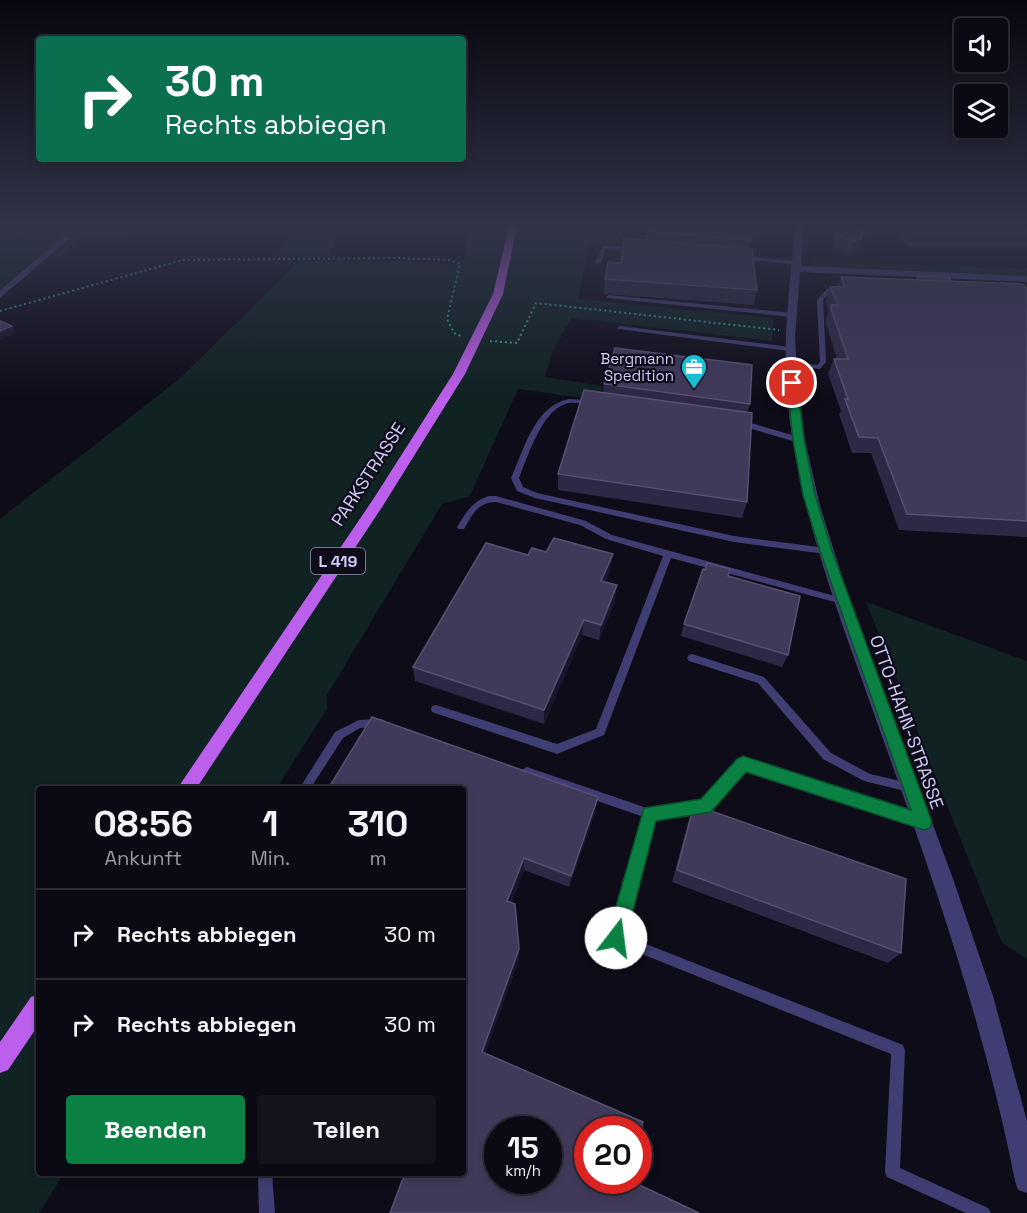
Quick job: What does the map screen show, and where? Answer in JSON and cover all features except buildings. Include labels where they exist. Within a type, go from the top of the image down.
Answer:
[{"type":"main road","name":"PARKSTRASSE","points":[[188,786],[379,501],[453,383],[477,339],[498,294],[500,284]]},
{"type":"main road","points":[[0,1062],[36,1009]]},
{"type":"street","points":[[0,295],[13,284]]},
{"type":"street","name":"OTTO-HAHN-STRASSE","points":[[795,284],[790,356],[799,440],[809,495],[842,601],[909,787],[924,822],[970,956],[995,1040],[1019,1137],[1027,1181]]},
{"type":"lane","points":[[620,328],[790,356],[819,367],[823,362],[820,300],[829,290],[838,287],[850,288]]},
{"type":"lane","points":[[609,297],[792,315]]},
{"type":"lane","points":[[602,404],[579,401],[561,403],[546,412],[515,478],[520,489],[535,495],[734,539],[826,551]]},
{"type":"lane","points":[[731,421],[799,440]]},
{"type":"lane","points":[[461,527],[477,503],[487,498],[496,499],[583,523],[609,537],[842,601]]},
{"type":"lane","points":[[436,709],[557,749],[600,732],[668,554]]},
{"type":"lane","points":[[692,658],[761,680],[827,756],[868,778],[909,787]]},
{"type":"lane","points":[[306,786],[339,735],[358,724],[383,723],[394,727]]},
{"type":"lane","points":[[516,768],[650,814],[705,806],[743,764],[924,822]]},
{"type":"lane","points":[[650,814],[616,938],[898,1050],[892,1172],[983,1213]]},
{"type":"lane","points":[[265,1176],[267,1213]]},
{"type":"path","points":[[0,310],[97,284]]},
{"type":"path","points":[[455,284],[447,319],[454,333],[477,339]]},
{"type":"shaded area","points":[[277,284],[581,284],[578,299],[773,318],[772,341],[571,318],[551,355],[545,377],[603,386],[599,400],[518,389],[472,491],[468,497],[442,504],[327,695],[327,709],[278,786],[36,786],[36,1176],[62,1176],[39,1213],[0,1213],[0,519],[178,380]]},
{"type":"shaded area","points":[[866,602],[1027,661],[1027,959],[1002,943]]},
{"type":"place","name":"Bergmann Spedition","points":[[694,390]]},
{"type":"route","points":[[616,938],[650,814],[705,806],[743,764],[924,822],[909,787],[842,601],[809,495],[792,383]]}]
